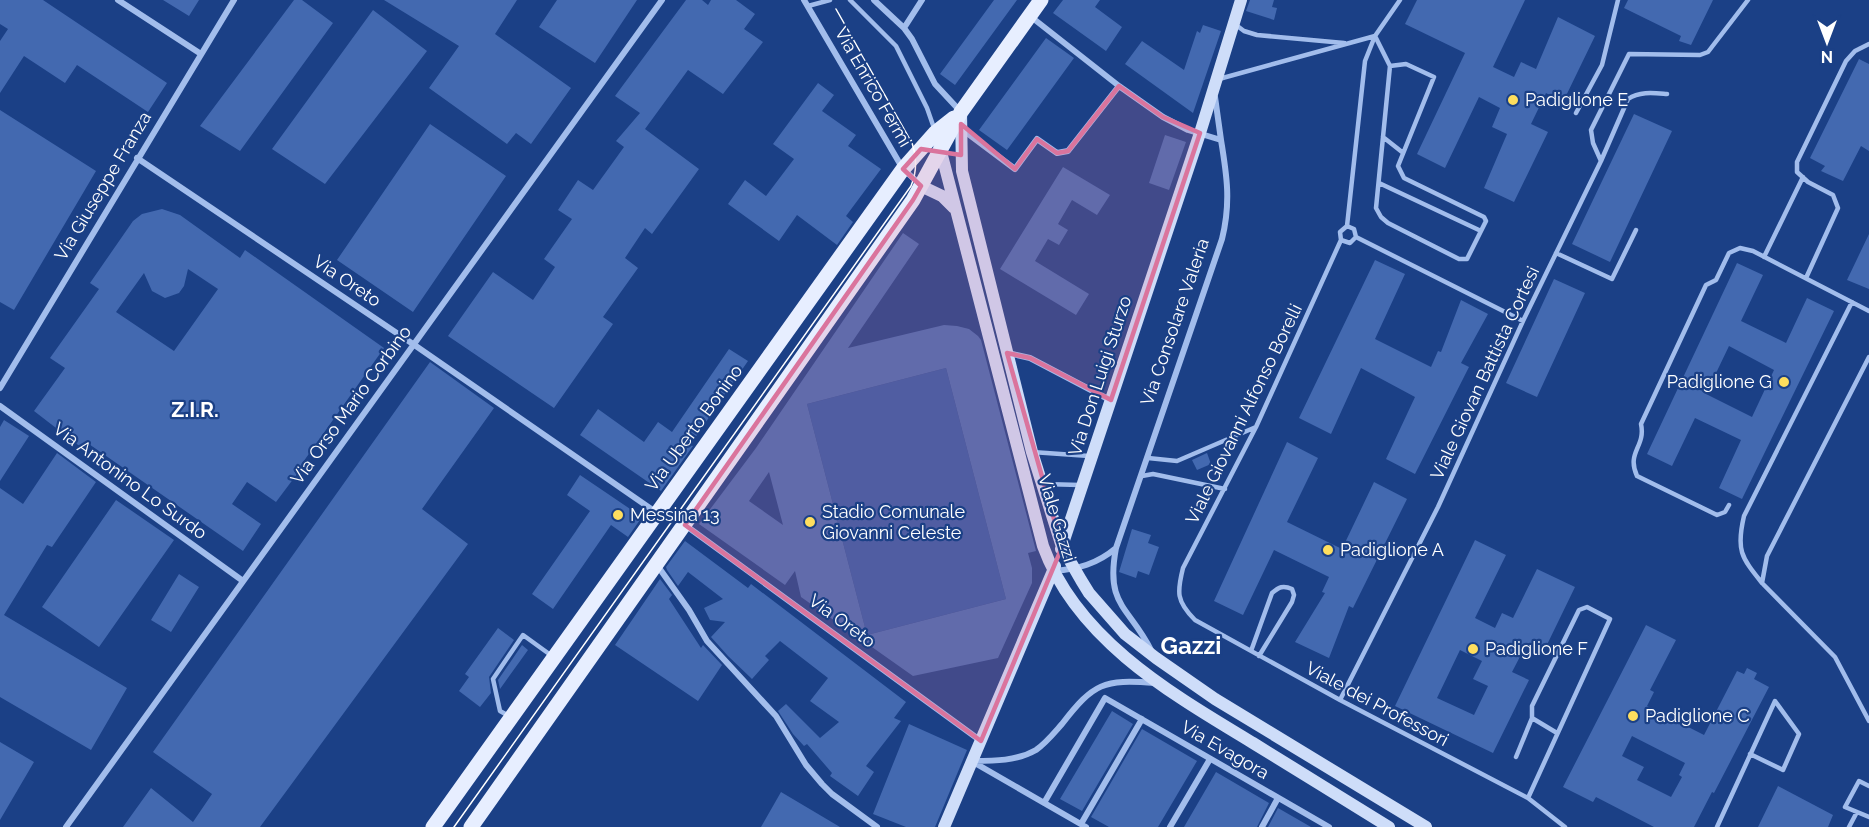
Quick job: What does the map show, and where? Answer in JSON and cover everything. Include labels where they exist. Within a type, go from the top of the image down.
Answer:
[{"type":"main road","points":[[471,827],[913,200],[941,149],[1041,0]]},
{"type":"main road","points":[[1200,133],[1242,0]]},
{"type":"main road","name":"Via Uberto Bonino","points":[[433,827],[903,169],[935,133],[961,118]]},
{"type":"main road","name":"Viale Gazzi","points":[[961,118],[962,171],[1032,452],[1062,548],[1089,593],[1125,634],[1215,699],[1426,827]]},
{"type":"main road","name":"Viale Gazzi","points":[[935,133],[1041,536],[1054,571],[1071,600],[1116,648],[1160,684],[1389,827]]},
{"type":"main road","name":"Via Don Luigi Sturzo","points":[[972,761],[1054,571],[1200,133]]},
{"type":"main road","points":[[921,149],[941,149],[952,154],[962,171]]},
{"type":"main road","points":[[921,186],[942,196],[957,211]]},
{"type":"main road","points":[[944,827],[972,761]]},
{"type":"street","points":[[118,0],[201,54]]},
{"type":"street","name":"Via Giuseppe Franza","points":[[0,388],[234,0]]},
{"type":"street","name":"Via Orso Mario Corbino","points":[[66,827],[662,0]]},
{"type":"street","points":[[874,0],[904,28],[912,39],[935,84],[961,118],[967,133],[1015,169],[1037,139],[1057,153],[1068,151],[1119,86]]},
{"type":"street","points":[[904,28],[922,0]]},
{"type":"street","name":"Via Enrico Fermi","points":[[806,3],[903,169],[921,186]]},
{"type":"street","points":[[1029,16],[1163,117],[1188,130],[1221,140]]},
{"type":"street","name":"Via Consolare Valeria","points":[[1156,658],[1145,637],[1124,611],[1116,596],[1112,568],[1116,548],[1222,239],[1227,217],[1228,193],[1215,84]]},
{"type":"street","name":"Via Oreto","points":[[137,158],[413,344],[657,514]]},
{"type":"street","points":[[1007,353],[1030,358],[1111,400]]},
{"type":"street","name":"Via Antonino Lo Surdo","points":[[0,406],[243,581]]},
{"type":"street","name":"Via Oreto","points":[[685,525],[981,741]]},
{"type":"street","points":[[1054,571],[1075,569],[1098,561],[1116,548]]},
{"type":"street","points":[[657,565],[689,610],[707,641],[776,716],[806,765],[832,794],[876,827]]},
{"type":"street","points":[[972,761],[1001,760],[1035,750],[1049,739],[1084,697],[1101,685],[1120,682],[1160,684]]},
{"type":"street","name":"Via Evagora","points":[[1044,803],[1105,698],[1329,827]]},
{"type":"street","points":[[972,761],[1084,826],[1142,719]]},
{"type":"street","points":[[1170,827],[1210,759]]},
{"type":"street","points":[[1262,827],[1278,798]]},
{"type":"lane","points":[[806,3],[830,0]]},
{"type":"lane","points":[[850,0],[896,46],[927,108],[935,133]]},
{"type":"lane","points":[[1356,237],[1350,243],[1341,240],[1340,232],[1347,226],[1365,62],[1375,36],[1400,0]]},
{"type":"lane","points":[[1576,113],[1602,64],[1618,0]]},
{"type":"lane","points":[[1601,161],[1593,143],[1591,130],[1629,54],[1700,55],[1708,52],[1748,0]]},
{"type":"lane","points":[[1234,24],[1244,31],[1257,35],[1347,44]]},
{"type":"lane","points":[[1215,84],[1375,36]]},
{"type":"lane","points":[[1375,36],[1390,66],[1376,208],[1388,223],[1459,259],[1467,259],[1486,221],[1484,217],[1404,178],[1398,166],[1434,77],[1406,64],[1390,66]]},
{"type":"lane","points":[[1806,278],[1838,208],[1833,195],[1797,172],[1797,162],[1846,60],[1855,51],[1869,44]]},
{"type":"lane","name":"Viale Giovan Battista Cortesi","points":[[1340,700],[1438,507],[1628,99],[1635,94],[1667,94]]},
{"type":"lane","points":[[927,108],[933,116],[941,119],[961,118]]},
{"type":"lane","points":[[1383,137],[1402,152]]},
{"type":"lane","points":[[1764,257],[1803,177]]},
{"type":"lane","points":[[1379,183],[1481,231]]},
{"type":"lane","points":[[1347,226],[1354,229],[1356,237],[1523,321]]},
{"type":"lane","points":[[1556,253],[1612,279],[1636,230]]},
{"type":"lane","name":"Viale Giovanni Alfonso Borelli","points":[[1180,601],[1178,592],[1183,568],[1256,427],[1341,240]]},
{"type":"lane","points":[[1729,505],[1725,512],[1717,515],[1637,476],[1632,465],[1643,436],[1641,424],[1706,285],[1716,280],[1729,253],[1740,248],[1764,257],[1869,311]]},
{"type":"lane","points":[[1852,302],[1744,516],[1740,537],[1742,555],[1762,583],[1835,657],[1869,721]]},
{"type":"lane","points":[[1762,583],[1767,556],[1869,357]]},
{"type":"lane","points":[[1148,458],[1177,461],[1256,427]]},
{"type":"lane","points":[[1032,452],[1092,456]]},
{"type":"lane","points":[[1142,476],[1153,474],[1224,489]]},
{"type":"lane","points":[[1041,483],[1083,485]]},
{"type":"lane","points":[[1251,651],[1272,592],[1284,586],[1292,589],[1294,595],[1292,602],[1259,656]]},
{"type":"lane","name":"Viale dei Professori","points":[[1180,601],[1195,620],[1340,700],[1528,798],[1565,827]]},
{"type":"lane","points":[[1516,757],[1532,718],[1532,706],[1579,610],[1587,607],[1610,619],[1528,798]]},
{"type":"lane","points":[[512,718],[500,711],[493,679],[523,635],[555,658]]},
{"type":"lane","points":[[1717,827],[1750,754],[1775,701],[1799,734],[1783,770],[1750,754]]},
{"type":"lane","points":[[1532,718],[1557,733]]},
{"type":"lane","points":[[1869,786],[1859,781],[1845,807],[1869,817]]},
{"type":"lane","points":[[1849,827],[1857,812]]},
{"type":"highlighted area","points":[[1119,86],[1163,117],[1200,133],[1111,400],[1030,358],[1007,353],[1062,547],[981,741],[685,525],[913,200],[921,186],[903,169],[921,149],[961,155],[961,124],[1015,169],[1037,139],[1057,153],[1068,151]]},
{"type":"shaded area","points":[[946,368],[1006,599],[867,635],[807,404]]},
{"type":"building","points":[[0,0],[43,0],[167,83],[148,112],[77,65],[65,83],[24,56],[0,93],[0,41],[8,29],[0,24]]},
{"type":"building","points":[[163,0],[199,0],[189,16]]},
{"type":"building","points":[[294,0],[302,0],[333,23],[240,151],[200,126]]},
{"type":"building","points":[[384,0],[517,0],[495,34],[571,88],[531,144],[516,133],[507,144],[429,88],[459,46]]},
{"type":"building","points":[[557,0],[637,0],[595,63],[539,27]]},
{"type":"building","points":[[686,0],[702,0],[708,5],[711,0],[736,0],[755,14],[744,29],[763,42],[723,94],[688,70],[645,129],[699,169],[652,234],[645,228],[625,258],[638,268],[603,317],[613,324],[554,408],[448,336],[493,272],[533,300],[555,267],[544,259],[572,219],[558,210],[578,180],[593,190],[624,147],[616,141],[640,113],[615,96]]},
{"type":"building","points":[[994,0],[1017,0],[955,85],[940,74]]},
{"type":"building","points":[[1063,0],[1100,0],[1095,7],[1122,27],[1106,51],[1053,13]]},
{"type":"building","points":[[1250,0],[1274,0],[1272,7],[1277,8],[1274,20],[1246,11]]},
{"type":"building","name":"Padiglione E","points":[[1417,0],[1525,0],[1493,67],[1514,77],[1521,62],[1536,69],[1558,17],[1595,36],[1563,102],[1546,93],[1531,124],[1548,132],[1514,202],[1484,188],[1507,134],[1492,127],[1500,108],[1479,97],[1445,168],[1417,154],[1465,53],[1405,24]]},
{"type":"building","points":[[1628,0],[1713,0],[1691,45],[1679,41],[1681,36],[1624,8]]},
{"type":"building","points":[[373,10],[427,51],[325,184],[272,149]]},
{"type":"building","points":[[1203,25],[1221,31],[1193,113],[1125,64],[1142,41],[1184,70],[1197,31],[1200,33]]},
{"type":"building","points":[[1046,38],[1074,58],[1007,150],[979,130]]},
{"type":"building","points":[[1859,59],[1869,64],[1869,151],[1861,146],[1843,181],[1821,171],[1825,166],[1810,158]]},
{"type":"building","points":[[818,83],[834,95],[822,111],[856,135],[848,146],[881,169],[846,216],[853,222],[837,245],[797,215],[779,241],[728,204],[745,180],[766,196],[794,159],[773,144]]},
{"type":"building","points":[[0,110],[96,171],[14,310],[0,302]]},
{"type":"building","points":[[1634,114],[1672,131],[1610,262],[1572,244]]},
{"type":"building","points":[[430,124],[506,176],[413,312],[337,260]]},
{"type":"building","points":[[1165,135],[1186,142],[1169,190],[1149,183]]},
{"type":"building","points":[[1063,167],[1110,195],[1097,215],[1072,200],[1058,224],[1068,230],[1059,245],[1048,239],[1035,261],[1089,294],[1076,315],[1000,269]]},
{"type":"building","points":[[162,209],[180,215],[240,258],[245,250],[384,348],[276,502],[247,482],[232,504],[261,524],[243,551],[86,442],[82,448],[34,411],[65,368],[50,358],[99,289],[90,283],[133,221],[142,214]],"holes":[[[188,269],[218,289],[174,351],[116,312],[144,273],[152,291],[165,298],[179,293],[184,286]]]},
{"type":"building","name":"Stadio Comunale Giovanni Celeste","points":[[903,233],[919,244],[848,348],[944,325],[969,329],[981,340],[1036,551],[1028,553],[1032,568],[1032,583],[998,658],[913,676],[801,597],[795,571],[785,585],[699,524],[756,448]],"holes":[[[946,368],[1006,599],[867,635],[807,404]],[[769,472],[783,525],[749,501]]]},
{"type":"building","points":[[1869,234],[1869,289],[1847,280]]},
{"type":"building","points":[[1375,260],[1405,274],[1375,339],[1431,367],[1438,351],[1441,352],[1461,300],[1488,314],[1461,363],[1469,367],[1415,474],[1386,459],[1415,397],[1361,368],[1331,434],[1299,418]]},
{"type":"building","name":"Padiglione G","points":[[1737,263],[1763,275],[1741,321],[1786,343],[1807,298],[1834,311],[1742,499],[1719,488],[1741,440],[1695,418],[1672,466],[1647,454]],"holes":[[[1729,346],[1774,370],[1752,417],[1706,394]]]},
{"type":"building","points":[[1554,279],[1585,293],[1537,397],[1506,383]]},
{"type":"building","points":[[729,349],[748,361],[661,491],[580,435],[598,409],[644,442],[658,422],[672,432]]},
{"type":"building","points":[[430,362],[494,408],[422,509],[468,544],[260,827],[123,827],[151,788],[193,822],[212,794],[153,752]]},
{"type":"building","points":[[4,420],[29,436],[0,481],[0,427]]},
{"type":"building","name":"Padiglione A","points":[[1287,442],[1318,458],[1287,522],[1342,549],[1374,482],[1407,499],[1353,608],[1349,606],[1329,658],[1295,642],[1325,593],[1322,592],[1329,577],[1274,550],[1243,615],[1214,601]]},
{"type":"building","points":[[57,453],[96,482],[52,547],[47,545],[4,615],[127,688],[91,750],[0,697],[0,488],[23,504]]},
{"type":"building","points":[[1207,453],[1211,464],[1197,470],[1192,460]]},
{"type":"building","points":[[580,475],[642,517],[628,537],[611,525],[553,609],[532,594],[590,511],[567,495]]},
{"type":"building","points":[[116,500],[174,540],[99,647],[42,607]]},
{"type":"building","points":[[1132,529],[1151,535],[1148,543],[1159,547],[1149,575],[1138,571],[1136,578],[1119,572]]},
{"type":"building","name":"Padiglione F","points":[[1475,540],[1506,555],[1475,618],[1495,628],[1502,613],[1513,618],[1537,569],[1575,587],[1542,655],[1525,647],[1512,672],[1529,680],[1493,753],[1395,706]],"holes":[[[1460,650],[1482,661],[1473,679],[1488,686],[1474,715],[1437,698]]]},
{"type":"building","points":[[685,541],[748,588],[751,584],[906,702],[894,718],[901,721],[866,766],[874,772],[858,796],[830,776],[832,773],[807,744],[804,746],[793,734],[778,711],[786,704],[820,738],[839,722],[810,701],[828,678],[780,641],[765,656],[769,660],[752,679],[711,637],[725,622],[710,620],[704,608],[723,599],[688,572],[678,586],[667,570],[666,567]]},
{"type":"building","points":[[179,574],[199,587],[171,632],[151,620]]},
{"type":"building","points":[[660,579],[672,595],[669,599],[701,648],[703,645],[722,665],[698,701],[615,645]]},
{"type":"building","name":"Padiglione C","points":[[1646,625],[1676,640],[1650,690],[1654,692],[1647,706],[1704,735],[1737,671],[1744,674],[1747,668],[1757,673],[1754,679],[1769,687],[1694,827],[1654,827],[1596,797],[1593,802],[1563,787]],"holes":[[[1632,736],[1685,763],[1679,775],[1682,777],[1671,797],[1637,780],[1644,767],[1622,756]]]},
{"type":"building","points":[[498,628],[514,640],[489,677],[491,693],[480,707],[459,691],[469,677],[465,674]]},
{"type":"building","points":[[522,645],[528,650],[500,689],[498,680]]},
{"type":"building","points":[[1112,711],[1133,724],[1082,811],[1060,799]]},
{"type":"building","points":[[909,724],[967,750],[935,827],[906,827],[873,814]]},
{"type":"building","points":[[1142,729],[1197,761],[1158,827],[1109,827],[1091,817]]},
{"type":"building","points":[[0,742],[34,762],[0,820]]},
{"type":"building","points":[[1216,772],[1269,803],[1257,827],[1184,827]]},
{"type":"building","points":[[1778,786],[1833,815],[1828,827],[1758,827]]},
{"type":"building","points":[[781,792],[840,827],[761,827]]},
{"type":"building","points":[[1278,808],[1311,827],[1268,827]]},
{"type":"tram line","points":[[454,827],[911,186],[916,165],[912,143],[836,9]]},
{"type":"place","name":"Padiglione E","points":[[1513,100]]},
{"type":"place","name":"Padiglione G","points":[[1784,382]]},
{"type":"place","name":"Messina 13","points":[[618,515]]},
{"type":"place","name":"Stadio Comunale Giovanni Celeste","points":[[810,522]]},
{"type":"place","name":"Padiglione A","points":[[1328,550]]},
{"type":"place","name":"Padiglione F","points":[[1473,649]]},
{"type":"place","name":"Padiglione C","points":[[1633,716]]},
{"type":"district","name":"Z.I.R.","points":[[195,410]]},
{"type":"district","name":"Gazzi","points":[[1191,646]]}]
